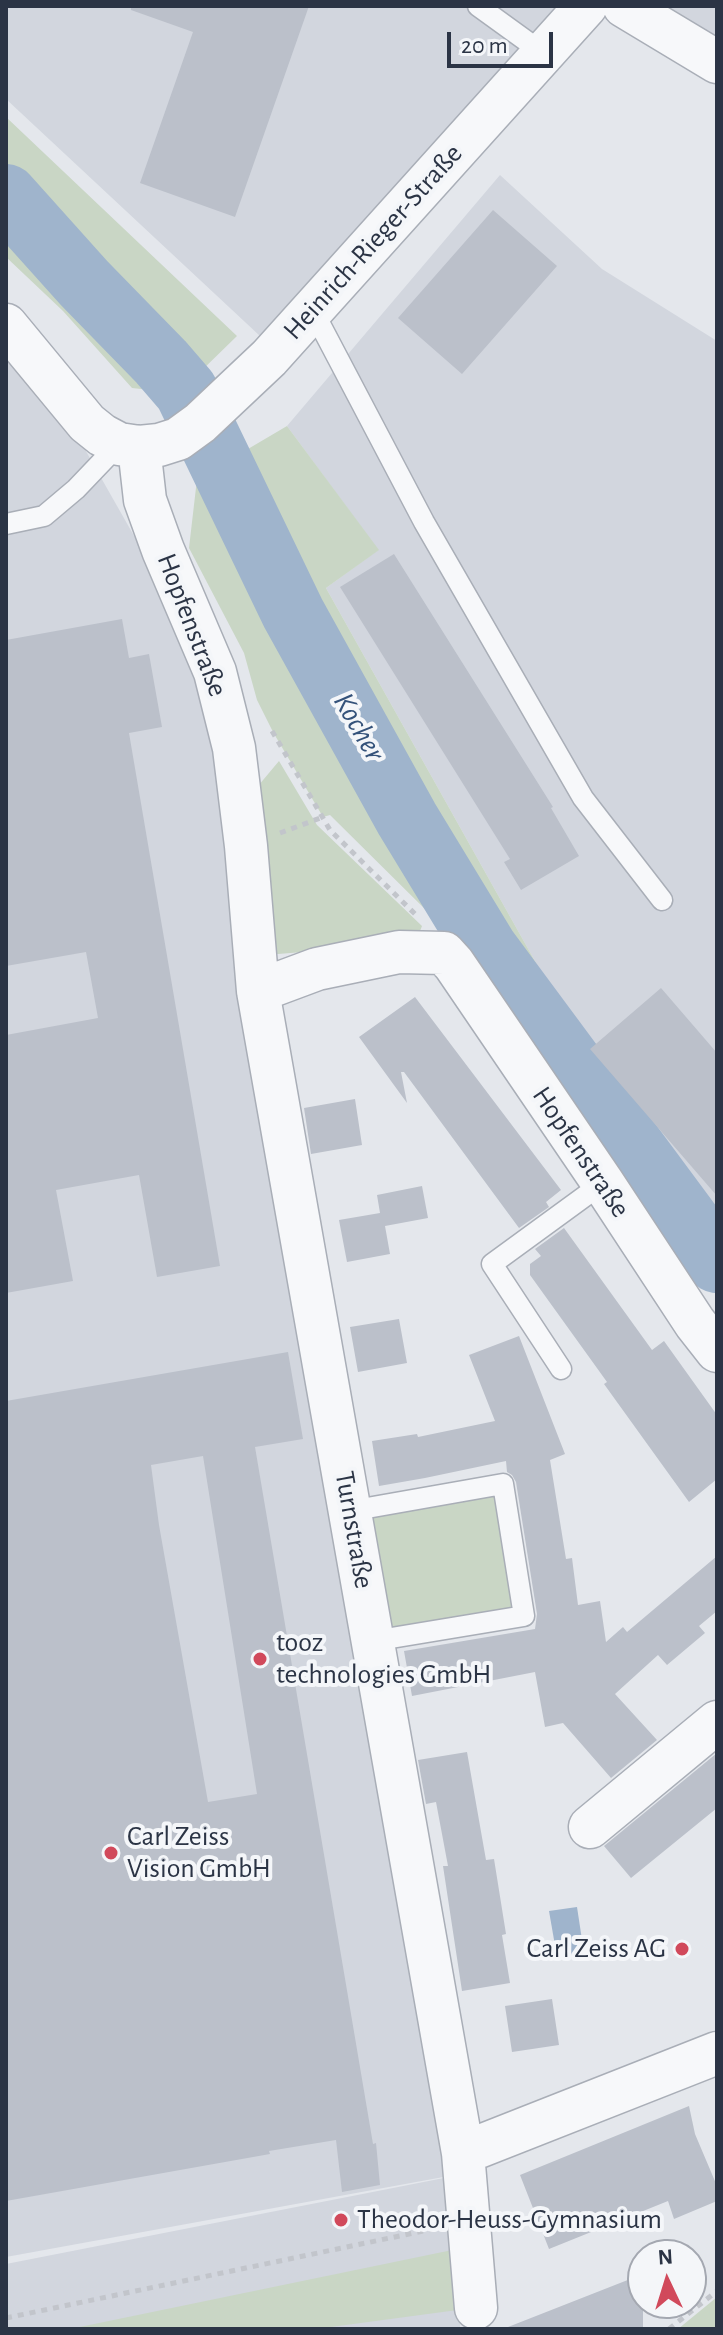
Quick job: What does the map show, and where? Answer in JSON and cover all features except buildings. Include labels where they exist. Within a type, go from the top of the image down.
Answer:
[{"type":"street","name":"Heinrich-Rieger-Straße","points":[[146,443],[200,423],[269,358],[586,6]]},
{"type":"street","points":[[624,6],[717,62]]},
{"type":"street","points":[[6,325],[87,423],[102,435],[146,443]]},
{"type":"street","name":"Hopfenstraße","points":[[146,443],[145,500],[215,672],[234,748],[258,991]]},
{"type":"street","points":[[258,991],[317,969],[399,952],[444,953]]},
{"type":"street","name":"Hopfenstraße","points":[[444,953],[717,1351]]},
{"type":"street","name":"Turnstraße","points":[[258,991],[463,2153],[476,2308]]},
{"type":"street","points":[[590,1827],[717,1722]]},
{"type":"street","points":[[463,2153],[717,2053]]},
{"type":"lane","points":[[478,6],[543,53]]},
{"type":"lane","points":[[312,309],[424,522],[583,798],[662,900]]},
{"type":"lane","points":[[6,524],[44,516],[76,489],[146,443]]},
{"type":"lane","points":[[561,1369],[492,1264],[603,1183]]},
{"type":"lane","points":[[350,1511],[503,1484],[524,1616],[373,1641]]},
{"type":"path","points":[[311,796],[330,830],[438,937],[444,953]]},
{"type":"path","points":[[6,2318],[469,2222]]},
{"type":"path","points":[[669,2329],[717,2291]]},
{"type":"shaded area","points":[[6,6],[558,6],[275,350],[6,99]]},
{"type":"shaded area","points":[[634,6],[717,6],[717,56]]},
{"type":"shaded area","points":[[500,175],[602,269],[717,341],[717,1207],[587,1054],[326,588],[378,550],[287,426]]},
{"type":"shaded area","points":[[6,330],[83,446],[171,601],[234,748],[449,2176],[6,2257]]},
{"type":"shaded area","name":"Theodor-Heuss-Gymnasium","points":[[449,2177],[461,2309],[460,2329],[6,2329],[6,2264]]},
{"type":"green space","points":[[6,117],[237,336],[196,376],[159,391],[132,388],[63,311],[6,257]]},
{"type":"green space","points":[[287,426],[379,550],[326,588],[587,1054],[717,1207],[717,1239],[641,1144],[474,903],[436,920],[330,815],[323,817],[273,732],[257,700],[244,653],[189,548],[197,479]]},
{"type":"green space","points":[[279,761],[317,825],[422,926],[420,931],[315,951],[266,955],[248,798]]},
{"type":"green space","points":[[495,1496],[514,1608],[387,1628],[367,1517]]},
{"type":"green space","points":[[462,2248],[465,2309],[316,2329],[70,2329]]},
{"type":"green space","points":[[717,2297],[717,2329],[678,2329],[690,2319],[707,2319],[707,2305]]},
{"type":"water","points":[[577,1907],[584,1953],[557,1957],[549,1911]]},
{"type":"waterway","name":"Kocher","points":[[6,196],[186,391],[293,613],[407,819],[486,949],[717,1261]]},
{"type":"place","name":"tooz technologies GmbH","points":[[260,1659]]},
{"type":"place","name":"Carl Zeiss Vision GmbH","points":[[111,1853]]},
{"type":"place","name":"Carl Zeiss AG","points":[[682,1949]]},
{"type":"place","name":"Theodor-Heuss-Gymnasium","points":[[341,2220]]}]
